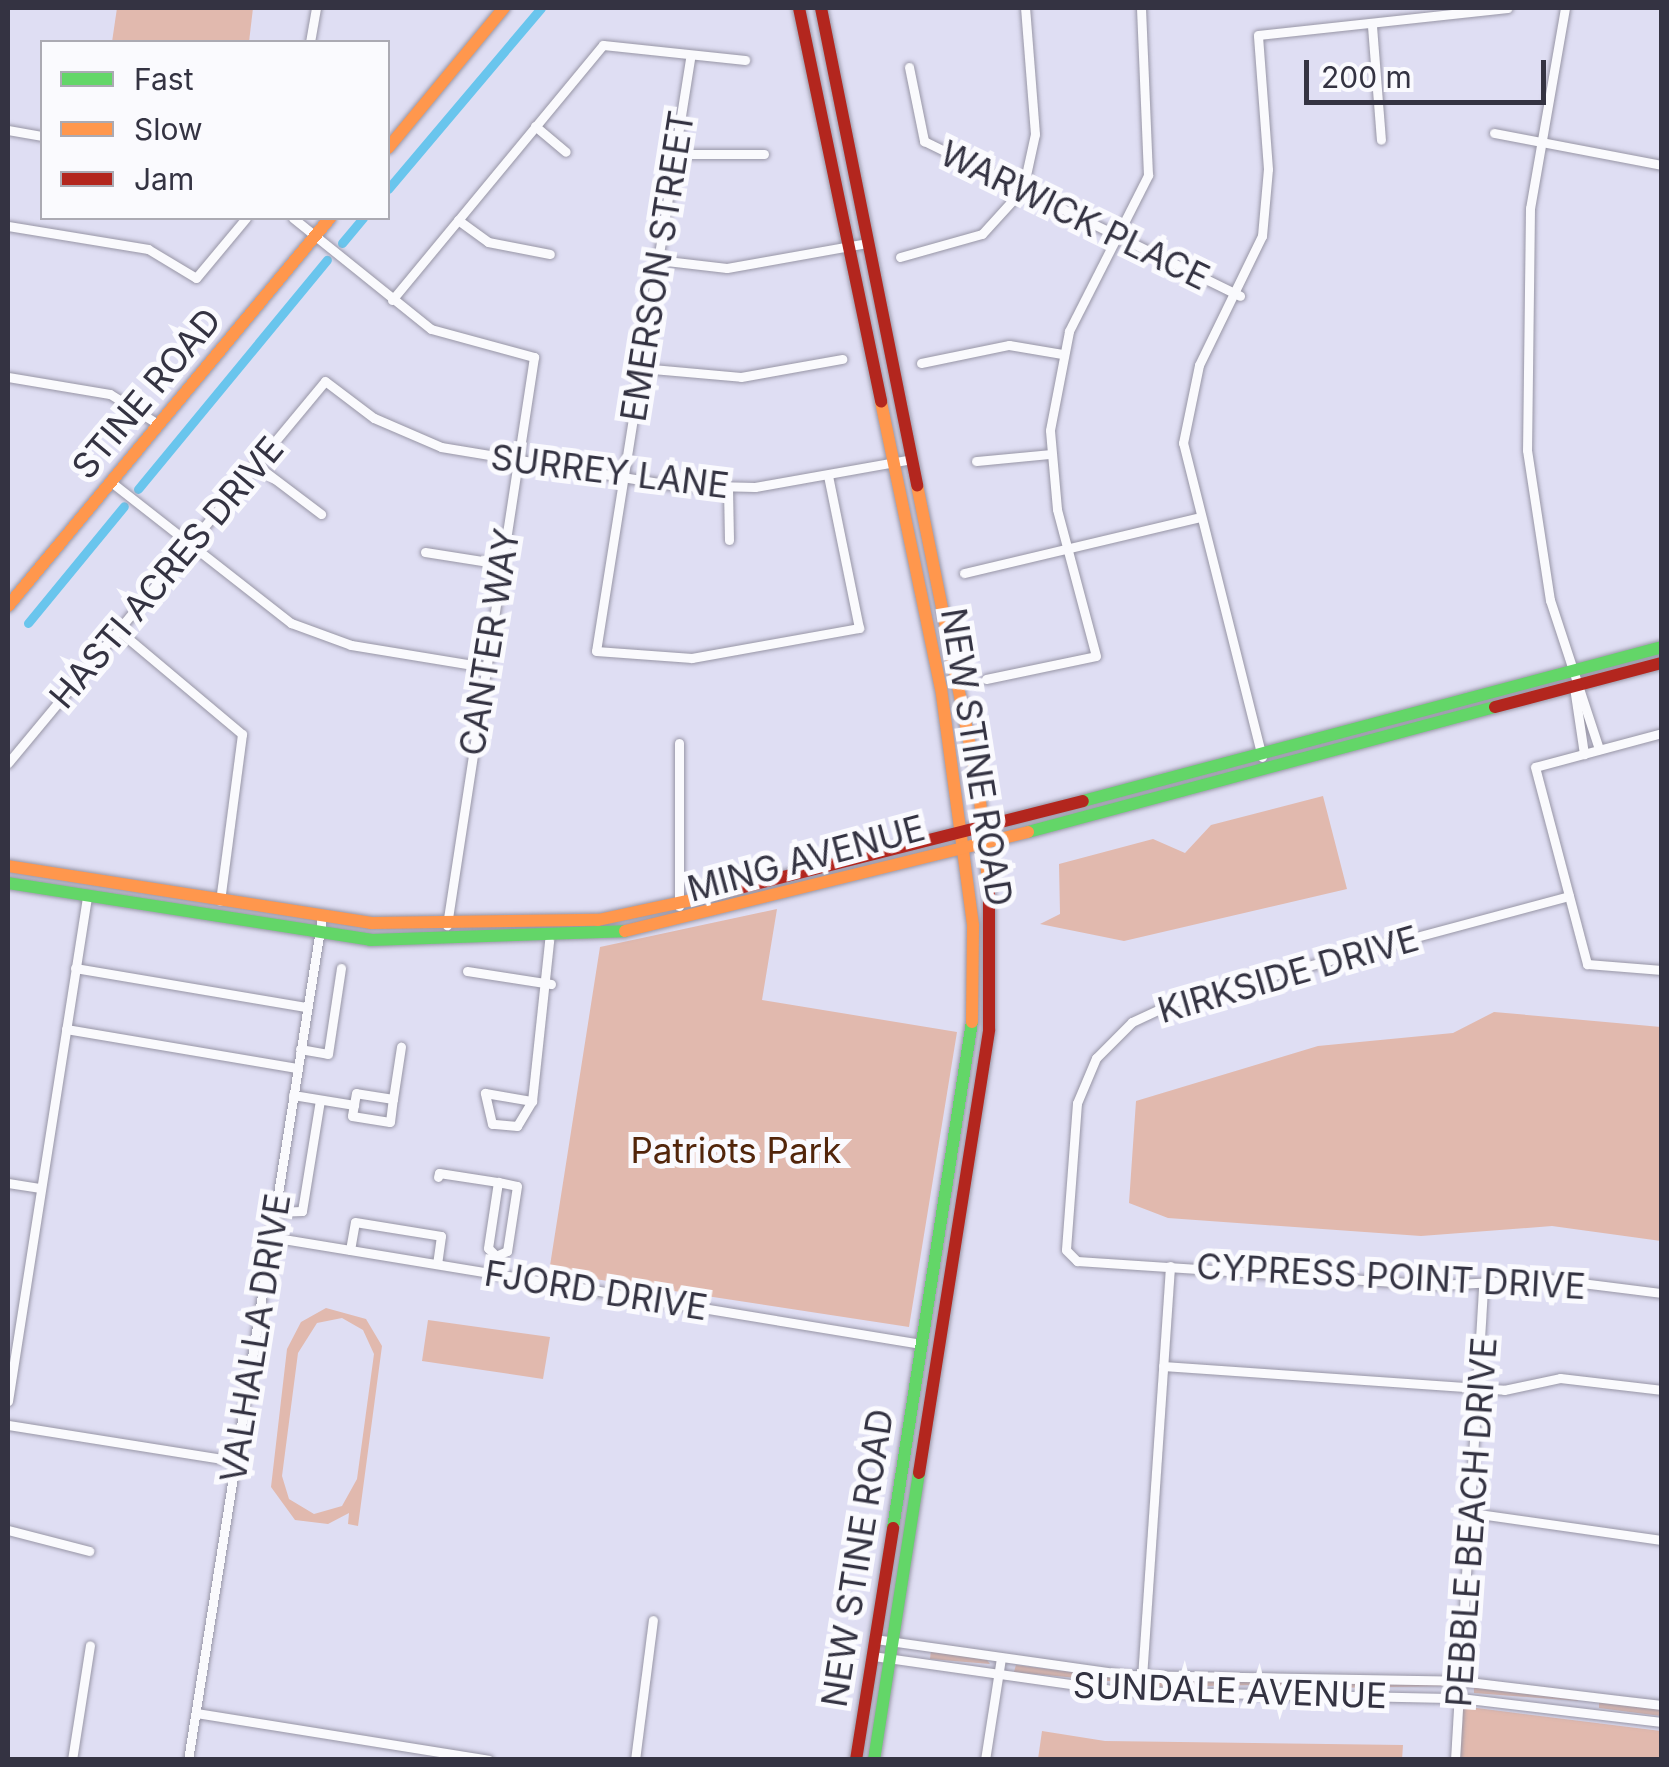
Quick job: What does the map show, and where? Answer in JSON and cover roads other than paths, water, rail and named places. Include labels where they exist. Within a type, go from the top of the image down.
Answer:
[{"type":"main road","points":[[390,146],[504,8]]},
{"type":"main road","name":"NEW STINE ROAD","points":[[799,8],[968,847],[972,1026],[856,1760]]},
{"type":"main road","name":"NEW STINE ROAD","points":[[821,8],[986,841],[988,1029],[874,1760]]},
{"type":"main road","name":"STINE ROAD","points":[[8,606],[328,220]]},
{"type":"main road","name":"MING AVENUE","points":[[8,866],[322,918],[446,928],[500,928],[679,906],[1662,647]]},
{"type":"main road","name":"MING AVENUE","points":[[8,882],[318,934],[391,941],[450,944],[597,936],[968,847],[1662,664]]},
{"type":"main road","points":[[25,886],[89,880]]},
{"type":"main road","points":[[88,897],[166,892]]},
{"type":"main road","points":[[597,936],[679,906]]},
{"type":"main road","points":[[391,941],[446,928]]},
{"type":"main road","points":[[450,944],[500,928]]},
{"type":"main road","points":[[930,1285],[940,1336]]},
{"type":"main road","points":[[921,1344],[930,1353],[927,1418]]},
{"type":"street","points":[[310,40],[316,8]]},
{"type":"street","points":[[900,258],[982,234],[1023,190],[1035,134],[1025,8]]},
{"type":"street","points":[[986,678],[1096,656],[1068,552],[1050,454],[1062,354],[1120,237],[1150,160],[1140,8]]},
{"type":"street","points":[[1266,769],[1184,463],[1186,405],[1240,296],[1268,192],[1258,34],[1372,26],[1508,8]]},
{"type":"street","points":[[1565,8],[1540,139],[1528,244],[1526,450],[1584,754]]},
{"type":"street","points":[[1372,26],[1381,140]]},
{"type":"street","points":[[295,220],[392,300],[603,45],[690,59],[744,60]]},
{"type":"street","name":"EMERSON STREET","points":[[690,59],[596,651],[704,658],[859,628],[828,475]]},
{"type":"street","name":"WARWICK PLACE","points":[[909,67],[924,141],[1240,296]]},
{"type":"street","points":[[536,126],[566,152]]},
{"type":"street","points":[[8,130],[40,136]]},
{"type":"street","points":[[1494,133],[1662,166]]},
{"type":"street","points":[[675,154],[764,154]]},
{"type":"street","points":[[8,226],[148,249],[196,278],[244,220]]},
{"type":"street","points":[[458,220],[488,242],[550,254]]},
{"type":"street","points":[[658,260],[727,268],[868,243]]},
{"type":"street","name":"CANTER WAY","points":[[392,300],[448,337],[534,357],[446,928]]},
{"type":"street","points":[[922,363],[1009,345],[1062,354]]},
{"type":"street","points":[[641,368],[740,377],[842,359]]},
{"type":"street","points":[[8,377],[110,394],[158,424]]},
{"type":"street","name":"SURREY LANE","points":[[324,381],[418,439],[518,461],[624,478],[728,488],[912,459]]},
{"type":"street","name":"HASTI ACRES DRIVE","points":[[8,763],[324,381]]},
{"type":"street","points":[[976,461],[1050,454]]},
{"type":"street","points":[[256,464],[321,514]]},
{"type":"street","points":[[110,482],[188,546],[312,633],[485,667]]},
{"type":"street","points":[[728,488],[729,540]]},
{"type":"street","points":[[964,573],[1068,552],[1197,518]]},
{"type":"street","points":[[425,552],[501,564]]},
{"type":"street","points":[[118,630],[242,734],[220,900]]},
{"type":"street","points":[[1574,687],[1586,696],[1599,749]]},
{"type":"street","points":[[1662,733],[1535,767],[1588,964],[1662,970]]},
{"type":"street","points":[[679,906],[680,743]]},
{"type":"street","name":"KIRKSIDE DRIVE","points":[[1066,1250],[1077,1103],[1096,1058],[1132,1022],[1177,1001],[1570,896]]},
{"type":"street","points":[[8,1402],[88,897]]},
{"type":"street","name":"VALHALLA DRIVE","points":[[188,1760],[322,918]]},
{"type":"street","points":[[532,1101],[485,1094],[480,1098],[488,1122],[513,1127],[532,1101],[551,984],[549,941]]},
{"type":"street","points":[[75,968],[306,1007]]},
{"type":"street","points":[[300,1049],[328,1054],[342,968]]},
{"type":"street","points":[[466,971],[551,984]]},
{"type":"street","points":[[66,1028],[297,1068]]},
{"type":"street","points":[[393,1100],[356,1094],[352,1116],[390,1122],[402,1047]]},
{"type":"street","points":[[293,1095],[354,1105]]},
{"type":"street","points":[[275,1212],[302,1211],[320,1100]]},
{"type":"street","points":[[438,1176],[517,1186],[507,1251],[496,1256]]},
{"type":"street","points":[[496,1256],[488,1248],[498,1182]]},
{"type":"street","points":[[8,1183],[41,1188]]},
{"type":"street","points":[[350,1250],[355,1222],[441,1236],[437,1264]]},
{"type":"street","name":"FJORD DRIVE","points":[[270,1236],[921,1344]]},
{"type":"street","name":"CYPRESS POINT DRIVE","points":[[1066,1250],[1077,1262],[1483,1284],[1558,1280],[1662,1294]]},
{"type":"street","points":[[493,1273],[496,1256]]},
{"type":"street","points":[[1141,1692],[1170,1266]]},
{"type":"street","name":"PEBBLE BEACH DRIVE","points":[[1455,1760],[1481,1389],[1483,1284]]},
{"type":"street","points":[[1163,1366],[1481,1389],[1560,1378],[1662,1390]]},
{"type":"street","points":[[8,1425],[235,1461]]},
{"type":"street","points":[[1472,1513],[1662,1540]]},
{"type":"street","points":[[8,1530],[89,1552]]},
{"type":"street","points":[[635,1760],[653,1620]]},
{"type":"street","name":"SUNDALE AVENUE","points":[[875,1639],[1142,1675],[1460,1681],[1662,1705]]},
{"type":"street","points":[[72,1760],[90,1645]]},
{"type":"street","name":"SUNDALE AVENUE","points":[[872,1656],[998,1676],[1141,1692],[1460,1698],[1662,1722]]},
{"type":"street","points":[[985,1760],[1001,1658]]},
{"type":"street","points":[[1588,1712],[1591,1695]]},
{"type":"street","points":[[196,1712],[488,1760]]},
{"type":"waterway","points":[[390,187],[541,8]]},
{"type":"waterway","points":[[342,243],[361,220]]},
{"type":"waterway","points":[[138,489],[327,260]]},
{"type":"waterway","points":[[28,623],[124,506]]},
{"type":"park label","name":"Patriots Park","points":[[736,1150]]}]
